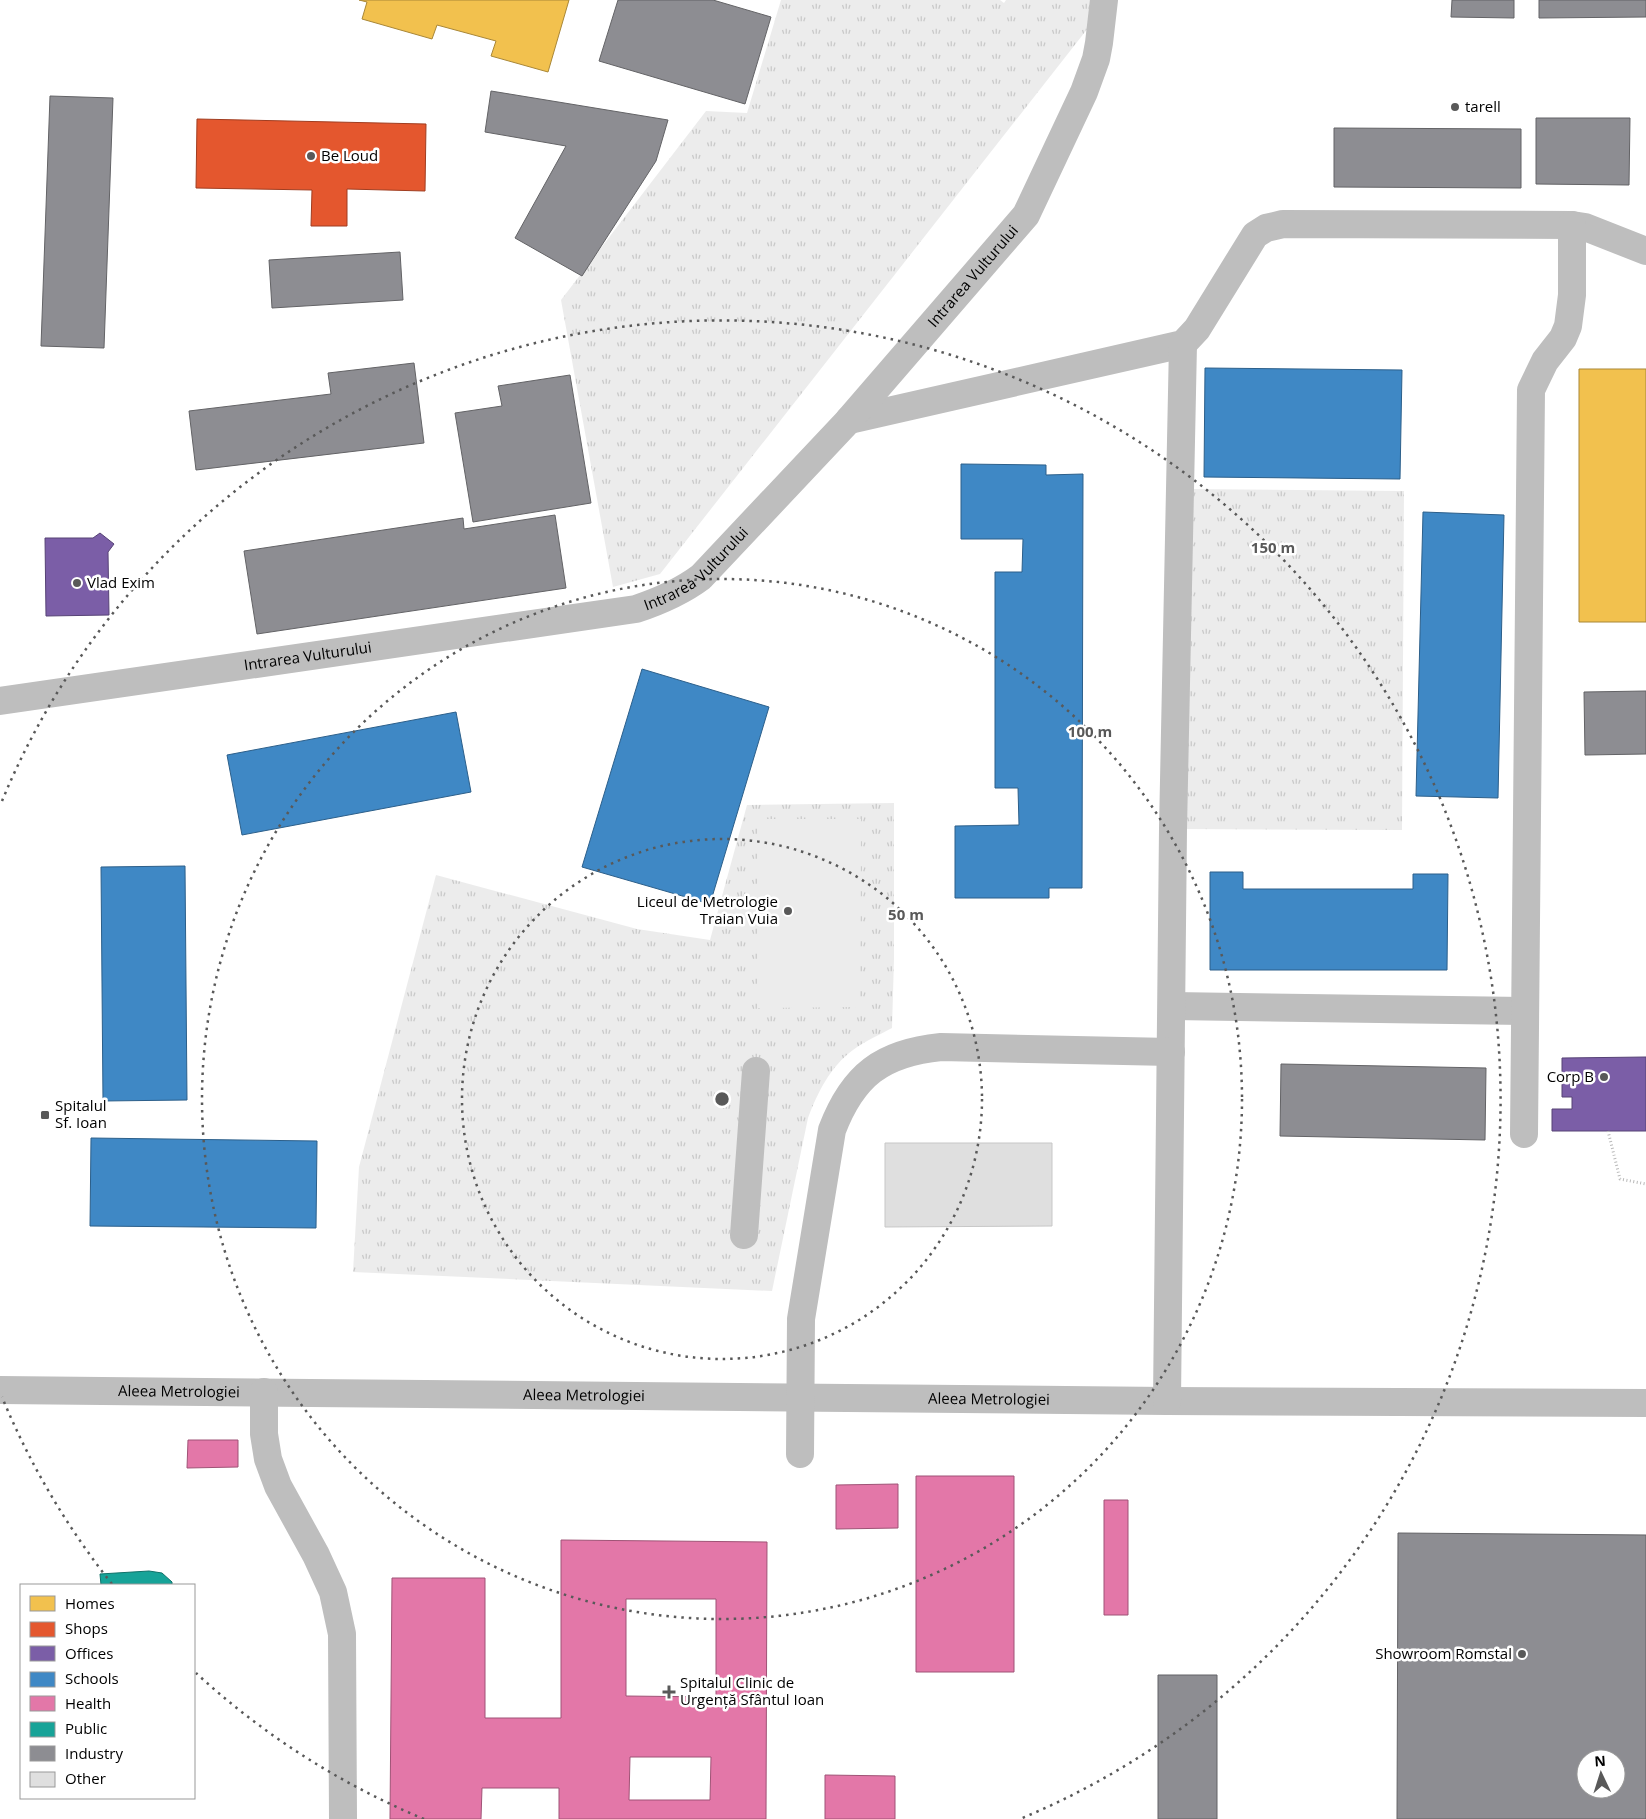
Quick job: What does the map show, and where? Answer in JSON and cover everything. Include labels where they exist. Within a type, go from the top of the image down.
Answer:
[{"type":"street","name":"Intrarea Vulturului","points":[[0,702],[636,609],[684,590],[701,577],[850,420],[1026,216],[1084,92],[1099,43],[1104,0]]},
{"type":"street","points":[[850,420],[1183,344],[1197,329],[1255,235],[1266,228],[1283,224],[1572,225],[1585,227],[1646,251]]},
{"type":"street","points":[[1524,1134],[1531,390],[1546,361],[1563,338],[1568,326],[1572,295],[1572,225]]},
{"type":"street","points":[[1168,1401],[1173,829],[1183,344]]},
{"type":"street","points":[[1172,1006],[1524,1011]]},
{"type":"street","points":[[800,1454],[801,1319],[832,1130],[841,1108],[862,1078],[889,1059],[914,1051],[941,1047],[1171,1052]]},
{"type":"street","points":[[744,1235],[756,1071]]},
{"type":"street","name":"Aleea Metrologiei","points":[[0,1390],[1168,1401],[1646,1403]]},
{"type":"street","points":[[264,1392],[264,1434],[268,1459],[278,1486],[316,1555],[333,1592],[342,1634],[343,1819]]},
{"type":"path","points":[[1608,1131],[1620,1179],[1646,1184]]},
{"type":"green space","points":[[781,0],[1000,0],[1004,3],[1006,0],[1110,0],[660,574],[613,587],[561,300],[706,111],[747,113]]},
{"type":"green space","points":[[1186,489],[1404,491],[1402,830],[1183,829]]},
{"type":"green space","points":[[894,803],[892,1028],[862,1044],[845,1057],[831,1072],[816,1099],[808,1118],[772,1291],[353,1272],[359,1167],[436,875],[637,929],[710,940],[747,805]]},
{"type":"green space","points":[[757,819],[861,819],[860,1007],[757,1008]]},
{"type":"building: Homes","points":[[359,0],[569,0],[548,72],[491,56],[496,41],[437,25],[432,39],[362,19],[367,2]]},
{"type":"building: Homes","points":[[1579,369],[1646,369],[1646,622],[1579,622]]},
{"type":"building: Shops","name":"Be Loud","points":[[197,119],[426,124],[425,191],[347,189],[347,226],[311,226],[312,190],[196,188]]},
{"type":"building: Offices","name":"Vlad Exim","points":[[100,533],[114,544],[108,552],[109,615],[46,616],[45,538],[93,538]]},
{"type":"building: Offices","name":"Corp B","points":[[1646,1057],[1646,1131],[1552,1131],[1552,1109],[1572,1109],[1572,1097],[1562,1097],[1562,1058]]},
{"type":"building: Schools","points":[[1205,368],[1402,370],[1400,479],[1204,477]]},
{"type":"building: Schools","points":[[961,464],[1046,465],[1046,475],[1083,474],[1082,888],[1049,888],[1049,898],[955,898],[955,826],[1019,825],[1018,788],[995,788],[995,572],[1022,572],[1023,539],[961,539]]},
{"type":"building: Schools","points":[[1423,512],[1504,515],[1498,798],[1416,796]]},
{"type":"building: Schools","points":[[642,669],[769,707],[710,904],[582,867]]},
{"type":"building: Schools","points":[[456,712],[471,792],[242,835],[227,755]]},
{"type":"building: Schools","points":[[185,866],[187,1100],[103,1101],[101,867]]},
{"type":"building: Schools","points":[[1210,872],[1243,872],[1243,889],[1413,889],[1413,874],[1448,874],[1447,970],[1210,970]]},
{"type":"building: Schools","points":[[91,1138],[317,1141],[316,1228],[90,1226]]},
{"type":"building: Health","points":[[188,1440],[238,1440],[238,1467],[187,1468]]},
{"type":"building: Health","points":[[916,1476],[1014,1476],[1014,1672],[916,1672]]},
{"type":"building: Health","points":[[898,1484],[898,1528],[836,1529],[836,1485]]},
{"type":"building: Health","points":[[1104,1500],[1128,1500],[1128,1615],[1104,1615]]},
{"type":"building: Health","points":[[561,1540],[767,1542],[766,1819],[559,1819],[559,1788],[482,1788],[481,1819],[390,1819],[392,1578],[485,1578],[485,1718],[561,1718]],"holes":[[[626,1599],[716,1599],[716,1697],[626,1696]],[[630,1757],[711,1757],[710,1800],[629,1800]]]},
{"type":"building: Health","points":[[825,1775],[895,1776],[895,1819],[825,1819]]},
{"type":"building: Public","points":[[149,1571],[162,1573],[172,1584],[101,1584],[100,1574]]},
{"type":"building: Industry","points":[[618,0],[713,0],[771,17],[745,104],[599,61]]},
{"type":"building: Industry","points":[[1452,0],[1514,0],[1514,18],[1451,17]]},
{"type":"building: Industry","points":[[1539,0],[1646,0],[1646,17],[1539,18]]},
{"type":"building: Industry","points":[[491,91],[668,120],[656,161],[582,276],[515,238],[566,146],[485,132]]},
{"type":"building: Industry","points":[[50,96],[113,98],[104,348],[41,346]]},
{"type":"building: Industry","points":[[1536,118],[1630,118],[1629,185],[1536,184]]},
{"type":"building: Industry","points":[[1334,128],[1521,129],[1521,188],[1334,187]]},
{"type":"building: Industry","points":[[400,252],[403,300],[272,308],[269,260]]},
{"type":"building: Industry","points":[[414,363],[424,443],[196,470],[189,411],[331,394],[328,373]]},
{"type":"building: Industry","points":[[570,375],[591,503],[473,522],[455,413],[502,406],[498,386]]},
{"type":"building: Industry","points":[[555,515],[566,588],[257,634],[244,551],[463,518],[464,529]]},
{"type":"building: Industry","points":[[1646,691],[1646,754],[1585,755],[1584,692]]},
{"type":"building: Industry","points":[[1281,1064],[1486,1068],[1485,1140],[1280,1136]]},
{"type":"building: Industry","name":"Showroom Romstal","points":[[1398,1533],[1646,1535],[1646,1819],[1397,1819]]},
{"type":"building: Industry","points":[[1158,1675],[1217,1675],[1217,1819],[1158,1819]]},
{"type":"building: Other","points":[[885,1143],[1052,1143],[1052,1226],[885,1227]]},
{"type":"place","name":"tarell","points":[[1455,107]]},
{"type":"place","name":"Be Loud","points":[[311,156]]},
{"type":"place","name":"Vlad Exim","points":[[77,583]]},
{"type":"place","name":"Liceul de Metrologie Traian Vuia","points":[[788,911]]},
{"type":"place","name":"Corp B","points":[[1604,1077]]},
{"type":"place","name":"Spitalul Sf. Ioan","points":[[45,1115]]},
{"type":"place","name":"Showroom Romstal","points":[[1522,1654]]},
{"type":"place","name":"Spitalul Clinic de Urgență Sfântul Ioan","points":[[669,1692]]}]
